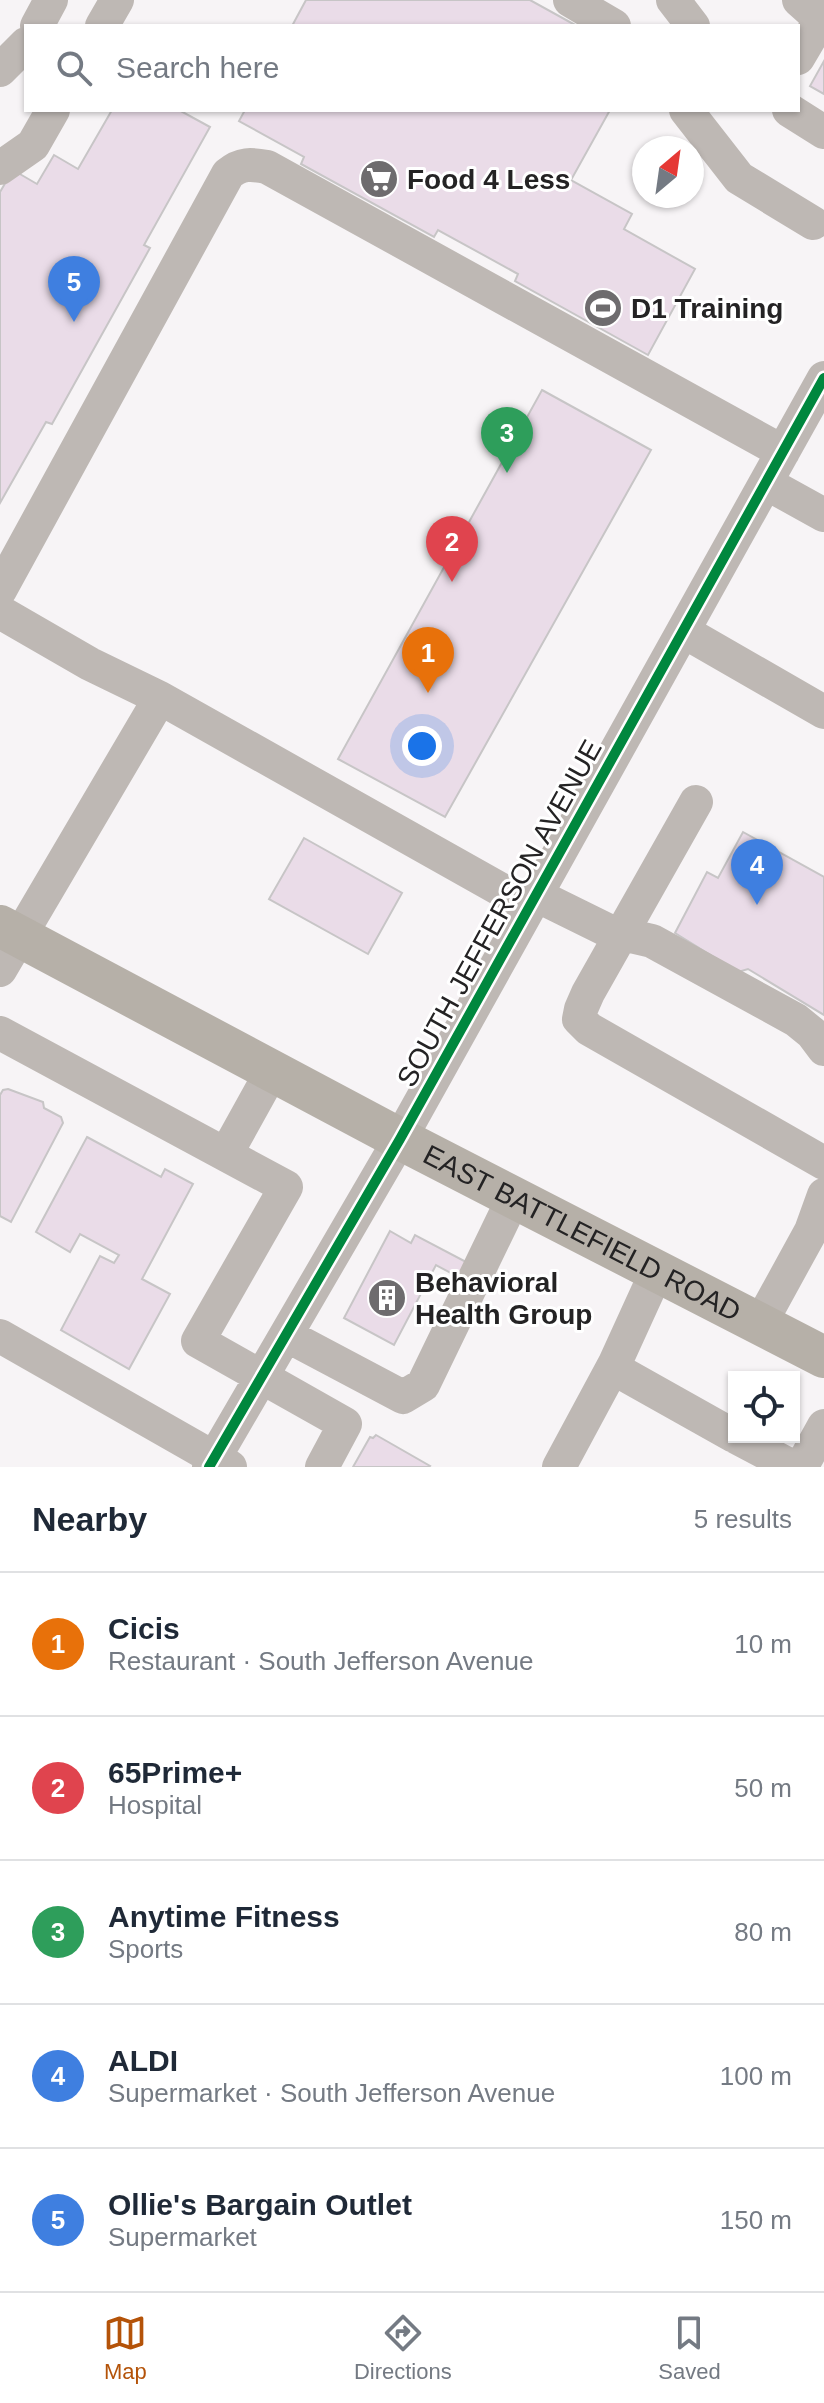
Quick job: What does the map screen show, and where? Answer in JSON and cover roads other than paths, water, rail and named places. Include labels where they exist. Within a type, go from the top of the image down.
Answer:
[{"type":"main road","name":"EAST BATTLEFIELD ROAD","points":[[7,944],[272,1071],[824,1357]]},
{"type":"street","points":[[38,24],[51,0]]},
{"type":"street","points":[[103,24],[117,0]]},
{"type":"street","points":[[570,0],[611,24]]},
{"type":"street","points":[[673,0],[691,24]]},
{"type":"street","points":[[799,0],[817,16],[815,29],[800,55]]},
{"type":"street","points":[[0,70],[24,46]]},
{"type":"street","points":[[0,168],[33,145],[52,112]]},
{"type":"street","points":[[688,112],[739,178],[813,223]]},
{"type":"street","points":[[792,112],[824,132]]},
{"type":"street","points":[[0,590],[228,174],[238,166],[252,164],[267,167],[783,452]]},
{"type":"street","name":"SOUTH JEFFERSON AVENUE","points":[[218,1464],[261,1377],[400,1139],[824,378]]},
{"type":"street","points":[[766,483],[824,515]]},
{"type":"street","points":[[0,612],[100,669],[160,698],[533,900],[592,924],[652,941],[796,1020],[812,1033],[824,1049]]},
{"type":"street","points":[[683,631],[824,712]]},
{"type":"street","points":[[7,944],[160,698]]},
{"type":"street","points":[[696,802],[584,1001],[579,1019],[589,1029],[824,1163]]},
{"type":"street","points":[[0,1033],[286,1187],[198,1341],[345,1424],[322,1467]]},
{"type":"street","points":[[226,1154],[272,1071]]},
{"type":"street","points":[[760,1324],[811,1231],[824,1195]]},
{"type":"street","points":[[286,1335],[403,1397],[423,1385],[514,1197]]},
{"type":"street","points":[[559,1467],[615,1363],[657,1271]]},
{"type":"street","points":[[0,1336],[218,1464]]},
{"type":"street","points":[[615,1363],[620,1372],[728,1432]]},
{"type":"street","points":[[749,1443],[795,1467],[803,1464],[824,1426]]},
{"type":"place","name":"Food 4 Less","points":[[379,179]]},
{"type":"place","name":"D1 Training","points":[[603,308]]},
{"type":"place","name":"Ollie's Bargain Outlet","points":[[74,322]]},
{"type":"place","name":"Anytime Fitness","points":[[507,473]]},
{"type":"place","name":"65Prime+","points":[[452,582]]},
{"type":"place","name":"Cicis","points":[[428,693]]},
{"type":"place","name":"ALDI","points":[[757,905]]},
{"type":"place","name":"Behavioral Health Group","points":[[387,1298]]}]
